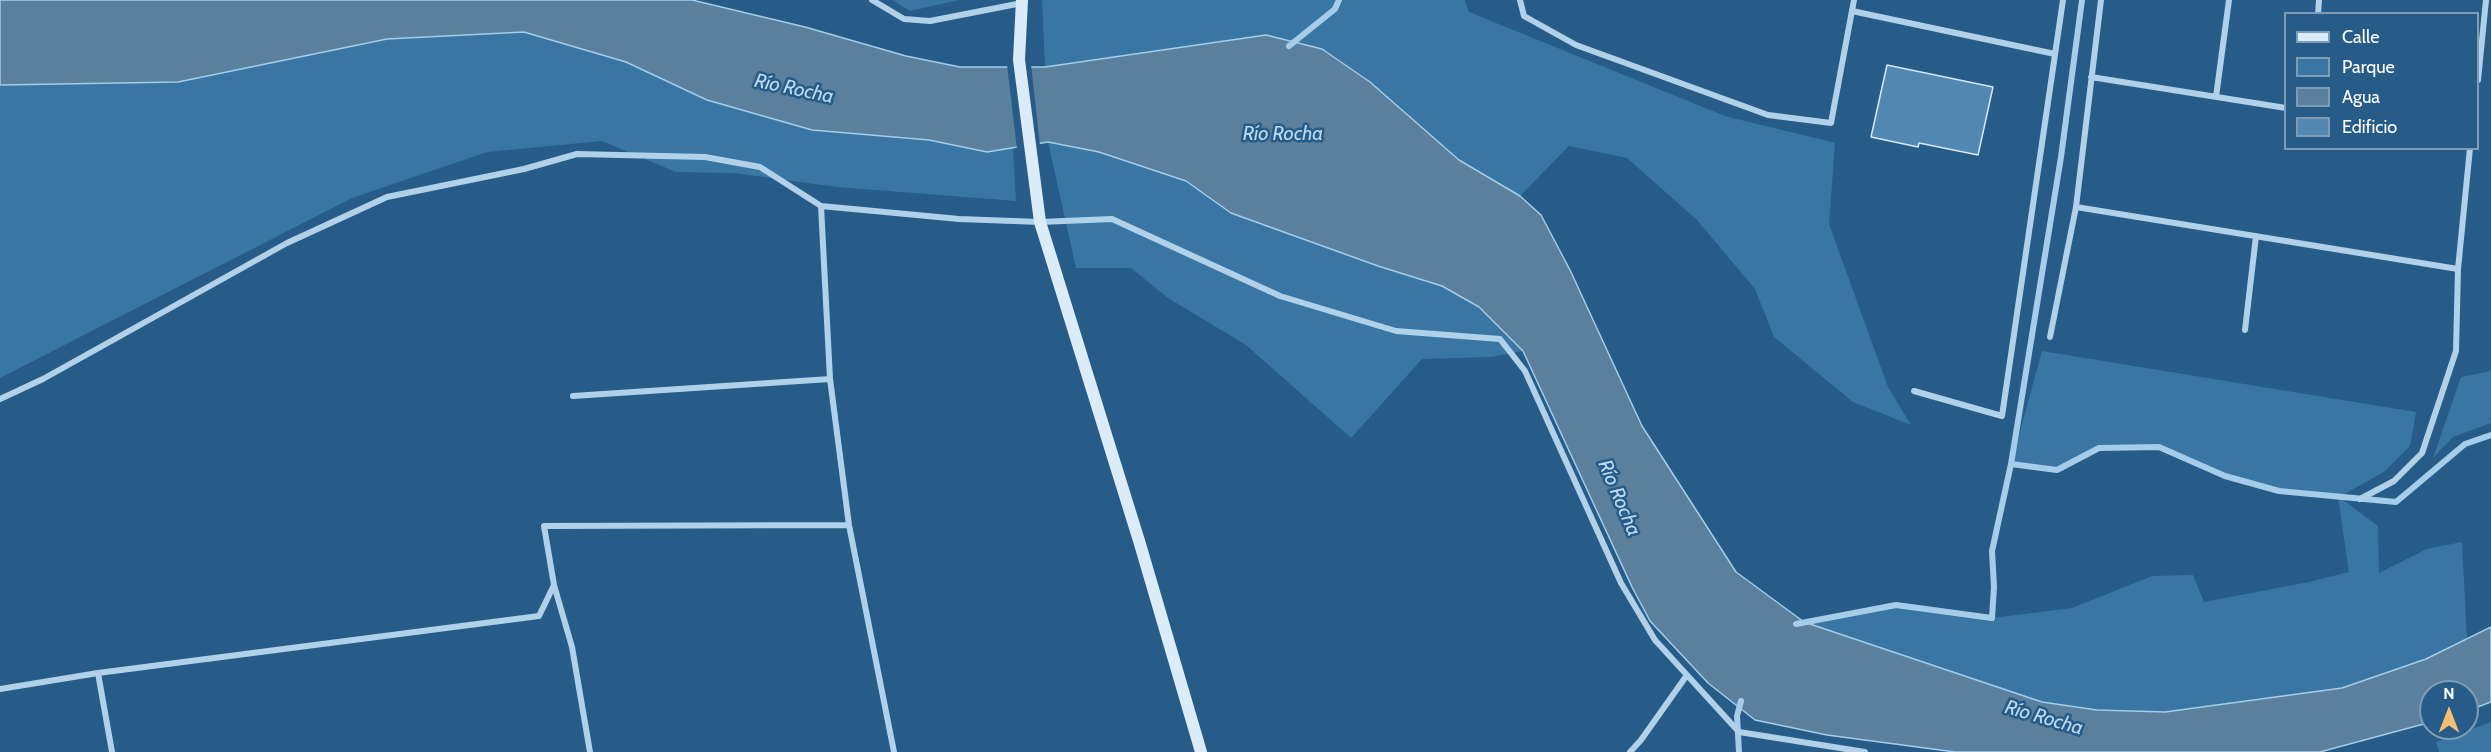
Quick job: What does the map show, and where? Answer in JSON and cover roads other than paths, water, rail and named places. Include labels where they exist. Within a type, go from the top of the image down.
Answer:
[{"type":"main road","points":[[1022,1],[1019,60],[1029,156],[1040,222],[1140,544],[1201,752]]},
{"type":"street","points":[[872,0],[904,19],[930,21],[1022,1]]},
{"type":"street","points":[[1520,0],[1524,16],[1576,45],[1768,115],[1831,123],[1854,0]]},
{"type":"street","points":[[1914,391],[2002,416],[2063,0]]},
{"type":"street","points":[[2050,337],[2076,207],[2101,0]]},
{"type":"street","points":[[2216,97],[2229,0]]},
{"type":"street","points":[[2479,70],[2486,0]]},
{"type":"street","points":[[1852,11],[2055,54]]},
{"type":"street","points":[[2091,77],[2284,108]]},
{"type":"street","points":[[2360,499],[2394,481],[2422,453],[2456,351],[2458,269],[2470,150]]},
{"type":"street","points":[[0,399],[43,379],[287,243],[387,197],[524,170],[577,154],[705,157],[760,167],[821,206],[890,214],[1040,222],[1112,219],[1280,296],[1396,331],[1454,333],[1500,339],[1526,371],[1621,583],[1655,640],[1738,732],[1864,752]]},
{"type":"street","points":[[821,206],[830,379],[849,525],[894,752]]},
{"type":"street","points":[[2076,207],[2458,269]]},
{"type":"street","points":[[2245,330],[2256,236]]},
{"type":"street","points":[[573,396],[830,379]]},
{"type":"street","points":[[590,752],[572,647],[554,585],[544,526],[849,525]]},
{"type":"street","points":[[0,689],[98,673],[539,616],[554,585]]},
{"type":"street","points":[[98,673],[112,752]]},
{"type":"street","points":[[1630,752],[1687,675]]},
{"type":"water","name":"Río Rocha","points":[[0,0],[692,0],[805,27],[906,56],[960,67],[1045,67],[1266,35],[1322,49],[1370,82],[1459,160],[1520,196],[1541,215],[1570,270],[1642,426],[1736,572],[1804,622],[2042,702],[2097,710],[2165,712],[2342,688],[2426,659],[2491,627],[2491,702],[2479,706],[2479,680],[2419,680],[2419,725],[2320,752],[1955,752],[1827,735],[1755,720],[1708,683],[1650,621],[1632,587],[1523,351],[1479,307],[1442,286],[1378,266],[1231,213],[1186,181],[1099,152],[1048,142],[987,152],[929,140],[812,130],[707,100],[626,62],[524,32],[387,39],[178,82],[0,85]]},
{"type":"waterway","points":[[1289,46],[1335,9],[1339,0]]},
{"type":"waterway","points":[[1796,624],[1896,605],[1992,618],[1994,587],[1992,551],[2011,464],[2061,157],[2082,0]]},
{"type":"waterway","points":[[2011,464],[2057,470],[2099,448],[2159,447],[2225,476],[2279,491],[2396,502],[2465,444],[2491,435]]},
{"type":"waterway","points":[[1739,752],[1737,716],[1741,701]]}]
